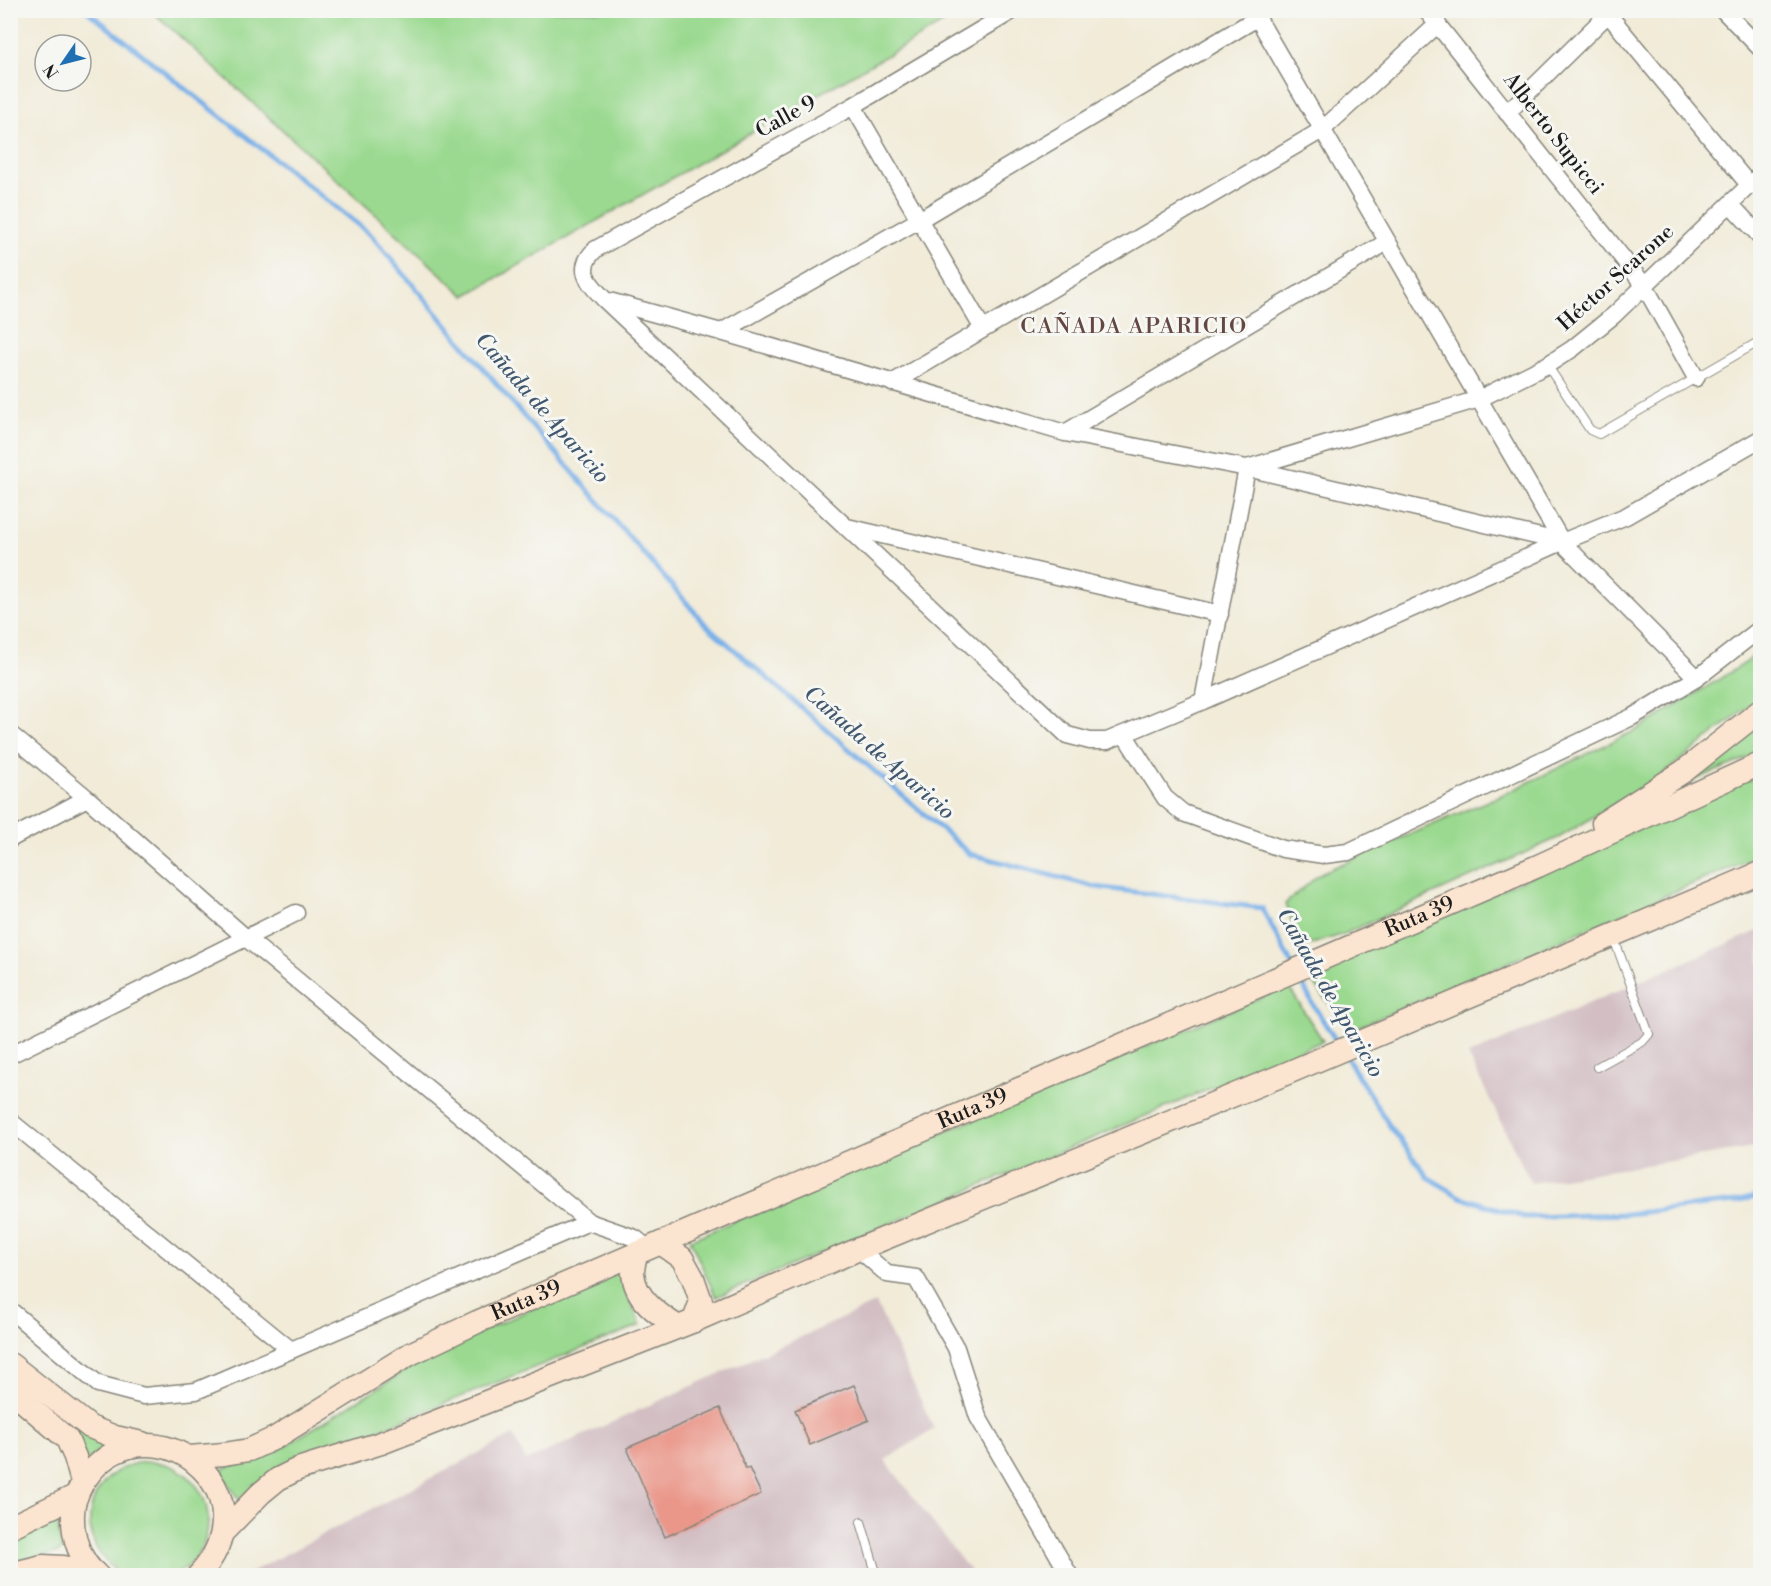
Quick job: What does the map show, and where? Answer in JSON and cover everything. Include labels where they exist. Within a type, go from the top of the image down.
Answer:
[{"type":"main road","points":[[1538,866],[1684,771],[1761,711]]},
{"type":"main road","name":"Ruta 39","points":[[190,1457],[249,1450],[275,1438],[410,1354],[477,1322],[1538,866],[1761,764]]},
{"type":"main road","points":[[205,1570],[223,1532],[261,1493],[278,1479],[298,1469],[381,1443],[686,1324],[860,1249],[1302,1067],[1761,873]]},
{"type":"main road","points":[[648,1248],[682,1258],[693,1278],[701,1301],[686,1324],[654,1312],[641,1295],[633,1273],[648,1248]]},
{"type":"main road","points":[[10,1364],[90,1427],[116,1437],[168,1449],[190,1457],[206,1471],[217,1490],[223,1510],[223,1532]]},
{"type":"main road","points":[[10,1390],[67,1439],[75,1457],[80,1489]]},
{"type":"main road","points":[[96,1574],[80,1552],[73,1529],[73,1512],[80,1489],[99,1463],[121,1450],[146,1444]]},
{"type":"main road","points":[[10,1527],[80,1489]]},
{"type":"main road","points":[[10,1574],[43,1566],[64,1567],[96,1574]]},
{"type":"street","name":"Calle 9","points":[[605,300],[589,282],[584,270],[588,257],[596,249],[853,105],[1014,10]]},
{"type":"street","name":"Alberto Supicci","points":[[1426,10],[1644,285],[1696,378]]},
{"type":"street","points":[[1507,113],[1610,12],[1755,181]]},
{"type":"street","points":[[1730,13],[1761,48]]},
{"type":"street","points":[[721,332],[919,220],[1255,14],[1562,542],[1697,678]]},
{"type":"street","points":[[892,383],[1322,130],[1438,24]]},
{"type":"street","points":[[853,105],[983,329]]},
{"type":"street","name":"Héctor Scarone","points":[[1247,468],[1479,399],[1547,365],[1572,349],[1614,315],[1755,181]]},
{"type":"street","points":[[1731,205],[1761,236]]},
{"type":"street","points":[[1065,433],[1387,242]]},
{"type":"street","points":[[605,300],[1065,433],[1247,468],[1562,542]]},
{"type":"street","points":[[605,300],[1067,735],[1090,741],[1107,741],[1203,701],[1562,542],[1626,516],[1761,439]]},
{"type":"street","points":[[1203,701],[1247,468]]},
{"type":"street","points":[[845,527],[1220,614]]},
{"type":"street","points":[[1124,734],[1165,798],[1183,813],[1283,849],[1324,855],[1348,852],[1632,717],[1697,678],[1761,629]]},
{"type":"street","points":[[10,734],[87,798],[246,938],[589,1222],[635,1238],[648,1248]]},
{"type":"street","points":[[10,839],[87,798]]},
{"type":"street","points":[[10,1055],[296,913]]},
{"type":"street","points":[[10,1120],[291,1350]]},
{"type":"street","points":[[10,1310],[98,1384],[144,1396],[196,1391],[589,1222]]},
{"type":"street","points":[[860,1249],[887,1274],[916,1278],[957,1348],[978,1417],[1070,1575]]},
{"type":"lane","points":[[1547,365],[1590,430],[1599,434],[1761,341]]},
{"type":"lane","points":[[1597,1067],[1642,1042],[1649,1034],[1613,935]]},
{"type":"lane","points":[[861,1522],[877,1575]]},
{"type":"shaded area","points":[[1760,930],[1760,1147],[1531,1183],[1468,1055]]},
{"type":"shaded area","points":[[876,1303],[934,1429],[885,1460],[973,1575],[244,1576],[513,1435],[526,1461]]},
{"type":"green space","points":[[152,11],[965,11],[465,296]]},
{"type":"green space","points":[[1760,649],[1760,697],[1654,781],[1560,837],[1344,934],[1302,947],[1285,904],[1321,873],[1513,790],[1640,728],[1747,662]]},
{"type":"green space","points":[[1760,722],[1760,753],[1694,780]]},
{"type":"green space","points":[[1760,775],[1760,855],[1349,1031],[1308,975]]},
{"type":"green space","points":[[1288,986],[1323,1041],[716,1297],[690,1240]]},
{"type":"green space","points":[[617,1271],[641,1325],[330,1449],[283,1465],[238,1499],[220,1470],[277,1451],[416,1364],[480,1332]]},
{"type":"green space","points":[[60,1417],[111,1445],[96,1453],[87,1463],[73,1431]]},
{"type":"green space","points":[[149,1462],[160,1463],[182,1472],[198,1488],[207,1510],[207,1532],[198,1554],[182,1570],[160,1579],[149,1580],[138,1579],[116,1570],[100,1554],[91,1532],[90,1521],[91,1510],[100,1488],[116,1472],[138,1463]]},
{"type":"green space","points":[[54,1518],[57,1521],[62,1549],[60,1552],[11,1562],[11,1538]]},
{"type":"building","points":[[854,1385],[869,1420],[810,1445],[795,1410]]},
{"type":"building","points":[[720,1408],[746,1469],[749,1468],[761,1494],[665,1537],[627,1448]]},
{"type":"waterway","name":"Cañada de Aparicio","points":[[86,10],[371,235],[515,406],[706,625],[970,854],[1095,887],[1262,908],[1293,967]]},
{"type":"waterway","name":"Cañada de Aparicio","points":[[1298,975],[1312,1003],[1338,1044]]},
{"type":"waterway","name":"Cañada de Aparicio","points":[[1345,1055],[1389,1125],[1428,1177],[1460,1197],[1524,1217],[1626,1214],[1735,1202],[1760,1196]]},
{"type":"district","name":"CAÑADA APARICIO","points":[[1134,326]]}]
